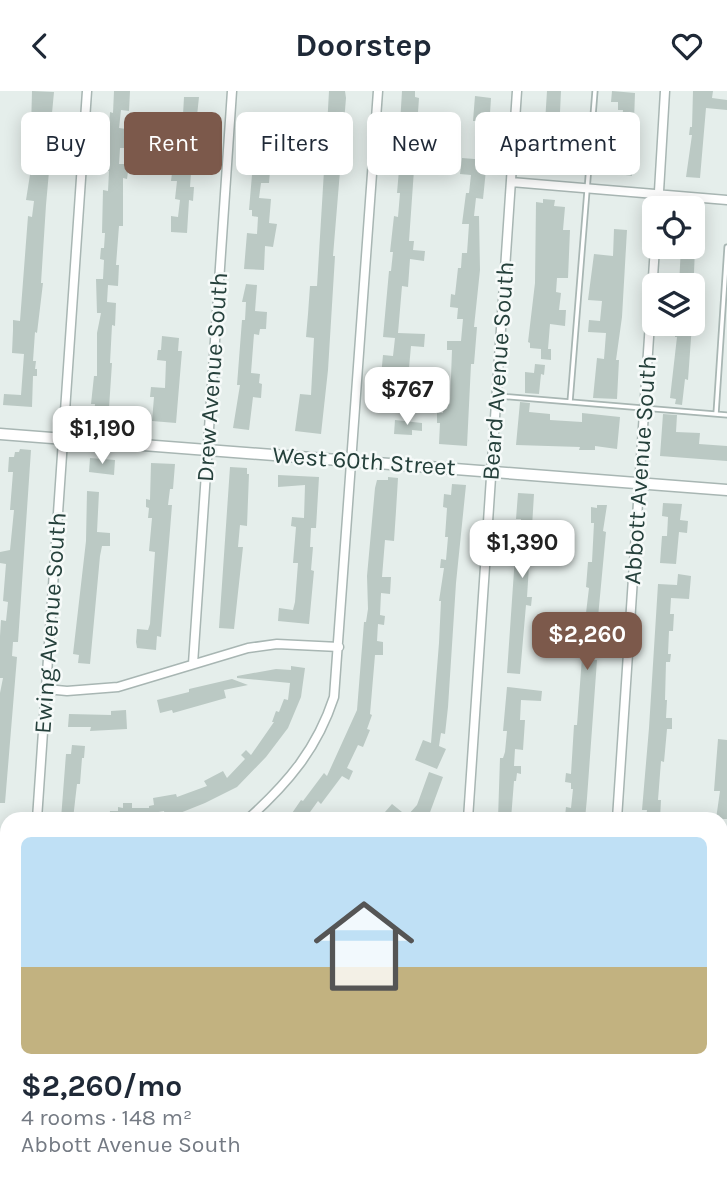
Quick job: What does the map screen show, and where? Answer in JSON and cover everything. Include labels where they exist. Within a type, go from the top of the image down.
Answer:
[{"type":"street","name":"Ewing Avenue South","points":[[37,812],[87,91]]},
{"type":"street","name":"Drew Avenue South","points":[[193,664],[232,91]]},
{"type":"street","points":[[255,812],[300,765],[315,744],[334,697],[378,91]]},
{"type":"street","name":"Beard Avenue South","points":[[468,812],[517,91]]},
{"type":"street","points":[[659,195],[665,91]]},
{"type":"street","points":[[511,183],[727,200]]},
{"type":"street","name":"Abbott Avenue South","points":[[617,812],[654,259]]},
{"type":"street","name":"West 60th Street","points":[[0,434],[727,490]]},
{"type":"street","points":[[46,689],[67,691],[118,687],[248,648],[277,644],[339,647]]},
{"type":"lane","points":[[570,402],[595,91]]},
{"type":"lane","points":[[716,414],[727,247]]},
{"type":"lane","points":[[496,395],[727,415]]},
{"type":"building","points":[[32,91],[54,92],[52,112],[31,112]]},
{"type":"building","points":[[114,91],[130,91],[129,111],[121,110],[119,128],[124,129],[124,148],[120,148],[119,164],[124,164],[124,175],[128,175],[127,179],[123,178],[123,226],[119,226],[116,265],[119,265],[118,286],[108,285],[107,302],[116,303],[115,326],[112,325],[109,408],[117,408],[117,418],[94,417],[95,404],[91,404],[94,376],[97,376],[97,333],[101,313],[97,313],[96,279],[103,279],[104,260],[100,259],[105,233],[102,233],[103,190],[108,191],[110,112],[113,113]]},
{"type":"building","points":[[329,91],[345,91],[345,112],[328,112]]},
{"type":"building","points":[[402,91],[415,91],[415,97],[419,98],[418,112],[401,112]]},
{"type":"building","points":[[547,91],[561,91],[560,112],[546,112]]},
{"type":"building","points":[[612,91],[635,93],[634,112],[618,110],[618,102],[611,102]]},
{"type":"building","points":[[693,91],[713,91],[712,98],[727,100],[727,110],[706,108],[700,178],[686,177],[692,135],[689,135],[692,127]]},
{"type":"building","points":[[475,96],[491,98],[490,112],[475,112],[473,121]]},
{"type":"building","points":[[184,97],[199,97],[197,112],[183,112]]},
{"type":"building","points":[[462,158],[475,159],[475,175],[485,175],[483,199],[476,198],[474,216],[479,216],[480,270],[467,446],[439,444],[440,423],[437,423],[437,413],[443,413],[443,409],[447,409],[448,403],[450,404],[452,350],[447,350],[447,341],[461,341],[463,319],[457,319],[458,308],[450,307],[451,294],[455,295],[458,268],[461,268],[462,253],[467,253],[469,224],[462,224],[471,175],[461,174]]},
{"type":"building","points":[[30,175],[49,175],[43,283],[33,361],[36,361],[37,376],[33,376],[32,407],[3,405],[4,394],[21,395],[24,354],[12,353],[13,320],[20,321],[28,216],[32,217],[34,201],[26,200]]},
{"type":"building","points":[[172,175],[191,175],[190,187],[194,187],[193,201],[189,200],[187,233],[171,232],[171,216],[178,217],[180,200],[175,199],[177,181],[171,181]]},
{"type":"building","points":[[252,175],[270,175],[269,183],[261,183],[259,198],[271,199],[269,223],[277,224],[273,247],[265,246],[264,270],[244,269],[247,233],[257,234],[258,217],[252,216],[252,210],[249,210]]},
{"type":"building","points":[[324,175],[340,175],[328,370],[321,434],[295,431],[300,394],[311,395],[314,338],[306,337],[310,286],[317,286]]},
{"type":"building","points":[[399,175],[414,175],[409,241],[414,241],[413,250],[425,251],[424,261],[410,259],[408,287],[402,286],[398,333],[425,334],[424,347],[411,346],[409,368],[406,368],[405,376],[396,375],[395,399],[379,398],[383,355],[393,356],[395,338],[383,337],[393,252],[390,252],[394,216],[398,217],[400,193],[397,193]]},
{"type":"building","points":[[543,199],[555,200],[554,206],[565,207],[563,230],[570,230],[568,278],[557,278],[556,292],[561,293],[559,310],[566,310],[565,326],[550,324],[548,349],[551,349],[551,360],[541,359],[541,349],[530,348],[528,342],[535,283],[536,202],[543,203]]},
{"type":"building","points":[[614,229],[627,230],[622,317],[616,360],[619,360],[617,399],[593,398],[597,358],[604,359],[606,333],[588,332],[589,320],[600,321],[602,301],[588,300],[594,254],[613,256]]},
{"type":"building","points":[[680,259],[695,259],[694,273],[680,273]]},
{"type":"building","points":[[246,284],[257,285],[255,311],[267,312],[266,329],[260,329],[259,335],[254,334],[251,373],[260,374],[259,383],[262,384],[261,398],[253,397],[249,430],[233,428],[240,385],[237,385],[242,320],[245,320],[246,302],[242,302]]},
{"type":"building","points":[[162,336],[179,338],[178,351],[182,351],[176,423],[152,421],[154,397],[150,397],[151,387],[165,388],[166,361],[157,360]]},
{"type":"building","points":[[691,336],[688,380],[685,379],[682,405],[675,404],[676,399],[670,398],[675,337]]},
{"type":"building","points":[[535,364],[545,365],[539,394],[525,393],[525,372],[534,373]]},
{"type":"building","points":[[520,402],[530,403],[529,412],[550,414],[550,420],[582,422],[582,413],[620,417],[617,449],[595,446],[595,450],[579,450],[580,447],[516,445]]},
{"type":"building","points":[[663,414],[677,415],[676,432],[700,433],[699,444],[727,446],[727,461],[660,456]]},
{"type":"building","points":[[395,420],[422,423],[422,431],[412,430],[412,435],[394,434]]},
{"type":"building","points":[[20,449],[31,450],[18,642],[13,642],[12,656],[17,657],[5,803],[0,803],[0,693],[3,678],[0,678],[0,636],[1,620],[6,621],[8,602],[3,601],[6,564],[0,563],[0,552],[10,550],[14,510],[10,510],[13,472],[8,472],[9,457],[14,457],[15,452]]},
{"type":"building","points":[[90,458],[115,460],[114,475],[89,472]]},
{"type":"building","points":[[151,463],[175,464],[173,489],[170,489],[168,505],[172,505],[161,637],[157,636],[156,650],[137,648],[136,642],[137,629],[148,630],[150,624],[155,552],[149,551],[152,518],[148,518],[146,499],[150,500]]},
{"type":"building","points":[[230,467],[247,468],[249,474],[247,526],[240,525],[238,547],[243,547],[234,629],[219,628]]},
{"type":"building","points":[[278,475],[319,477],[316,528],[311,528],[311,570],[314,571],[309,624],[278,621],[279,608],[293,610],[295,602],[298,563],[293,563],[296,527],[291,526],[292,517],[304,518],[305,485],[278,487]]},
{"type":"building","points":[[388,477],[398,478],[394,541],[385,540],[382,577],[391,577],[390,594],[381,593],[380,615],[385,616],[384,625],[378,624],[377,641],[383,642],[383,655],[375,655],[372,715],[367,729],[370,730],[363,747],[358,745],[347,768],[353,771],[349,780],[342,776],[321,804],[318,801],[310,812],[293,812],[324,773],[327,776],[357,710],[364,622],[368,609],[367,576],[375,488],[377,480],[388,480]]},
{"type":"building","points":[[452,484],[466,485],[448,707],[445,734],[441,733],[439,746],[446,749],[437,769],[415,760],[423,740],[431,743],[439,643],[439,601],[444,568],[440,568],[441,559],[446,560],[448,537],[445,537],[447,508],[443,507],[444,494],[451,495]]},
{"type":"building","points":[[87,491],[99,492],[97,532],[110,533],[110,546],[102,546],[100,556],[90,664],[78,663],[79,655],[73,654],[86,541]]},
{"type":"building","points":[[518,493],[534,494],[532,527],[540,528],[538,551],[530,550],[527,597],[532,597],[531,606],[526,605],[520,674],[507,673],[515,556],[518,556],[521,519],[516,519]]},
{"type":"building","points":[[663,503],[682,504],[680,520],[688,521],[687,533],[679,532],[676,564],[660,563],[662,536],[667,536],[668,517],[662,516]]},
{"type":"building","points":[[597,505],[607,505],[594,660],[597,660],[586,812],[565,812],[566,807],[571,808],[573,789],[571,783],[565,782],[566,773],[571,774],[582,657],[578,657],[579,649],[573,649],[574,641],[579,641],[581,612],[586,613],[588,562],[592,562],[594,523],[591,523],[591,507],[597,508]]},
{"type":"building","points":[[678,574],[691,576],[689,599],[671,598],[673,631],[669,631],[668,654],[671,654],[670,662],[666,662],[665,700],[666,718],[672,718],[672,729],[667,729],[664,762],[661,761],[658,800],[661,800],[660,812],[647,812],[642,810],[658,584],[677,585]]},
{"type":"building","points":[[291,666],[305,668],[301,697],[288,728],[266,757],[237,787],[182,812],[110,812],[118,811],[118,807],[123,808],[123,803],[132,803],[132,808],[149,808],[154,805],[153,798],[176,794],[177,797],[207,786],[204,781],[223,771],[227,778],[245,759],[241,755],[246,750],[251,755],[274,722],[276,711],[279,712],[284,699],[288,700],[290,683],[237,676],[276,669],[291,670]]},
{"type":"building","points":[[232,679],[248,685],[224,690],[226,698],[173,713],[172,710],[160,713],[157,700]]},
{"type":"building","points":[[507,687],[542,691],[541,701],[521,700],[520,720],[525,720],[523,750],[515,749],[514,766],[521,766],[521,774],[517,773],[514,781],[512,812],[498,812],[500,758],[503,758],[505,752],[507,731],[503,731]]},
{"type":"building","points":[[126,710],[127,729],[90,731],[91,727],[68,727],[69,714],[111,715],[111,711]]},
{"type":"building","points":[[718,739],[727,740],[727,812],[717,812],[720,791],[714,791]]},
{"type":"building","points":[[72,745],[85,746],[74,812],[62,812],[66,754],[71,754]]},
{"type":"building","points":[[429,772],[443,777],[430,812],[411,812],[417,805]]},
{"type":"building","points":[[392,804],[402,812],[385,812]]}]
